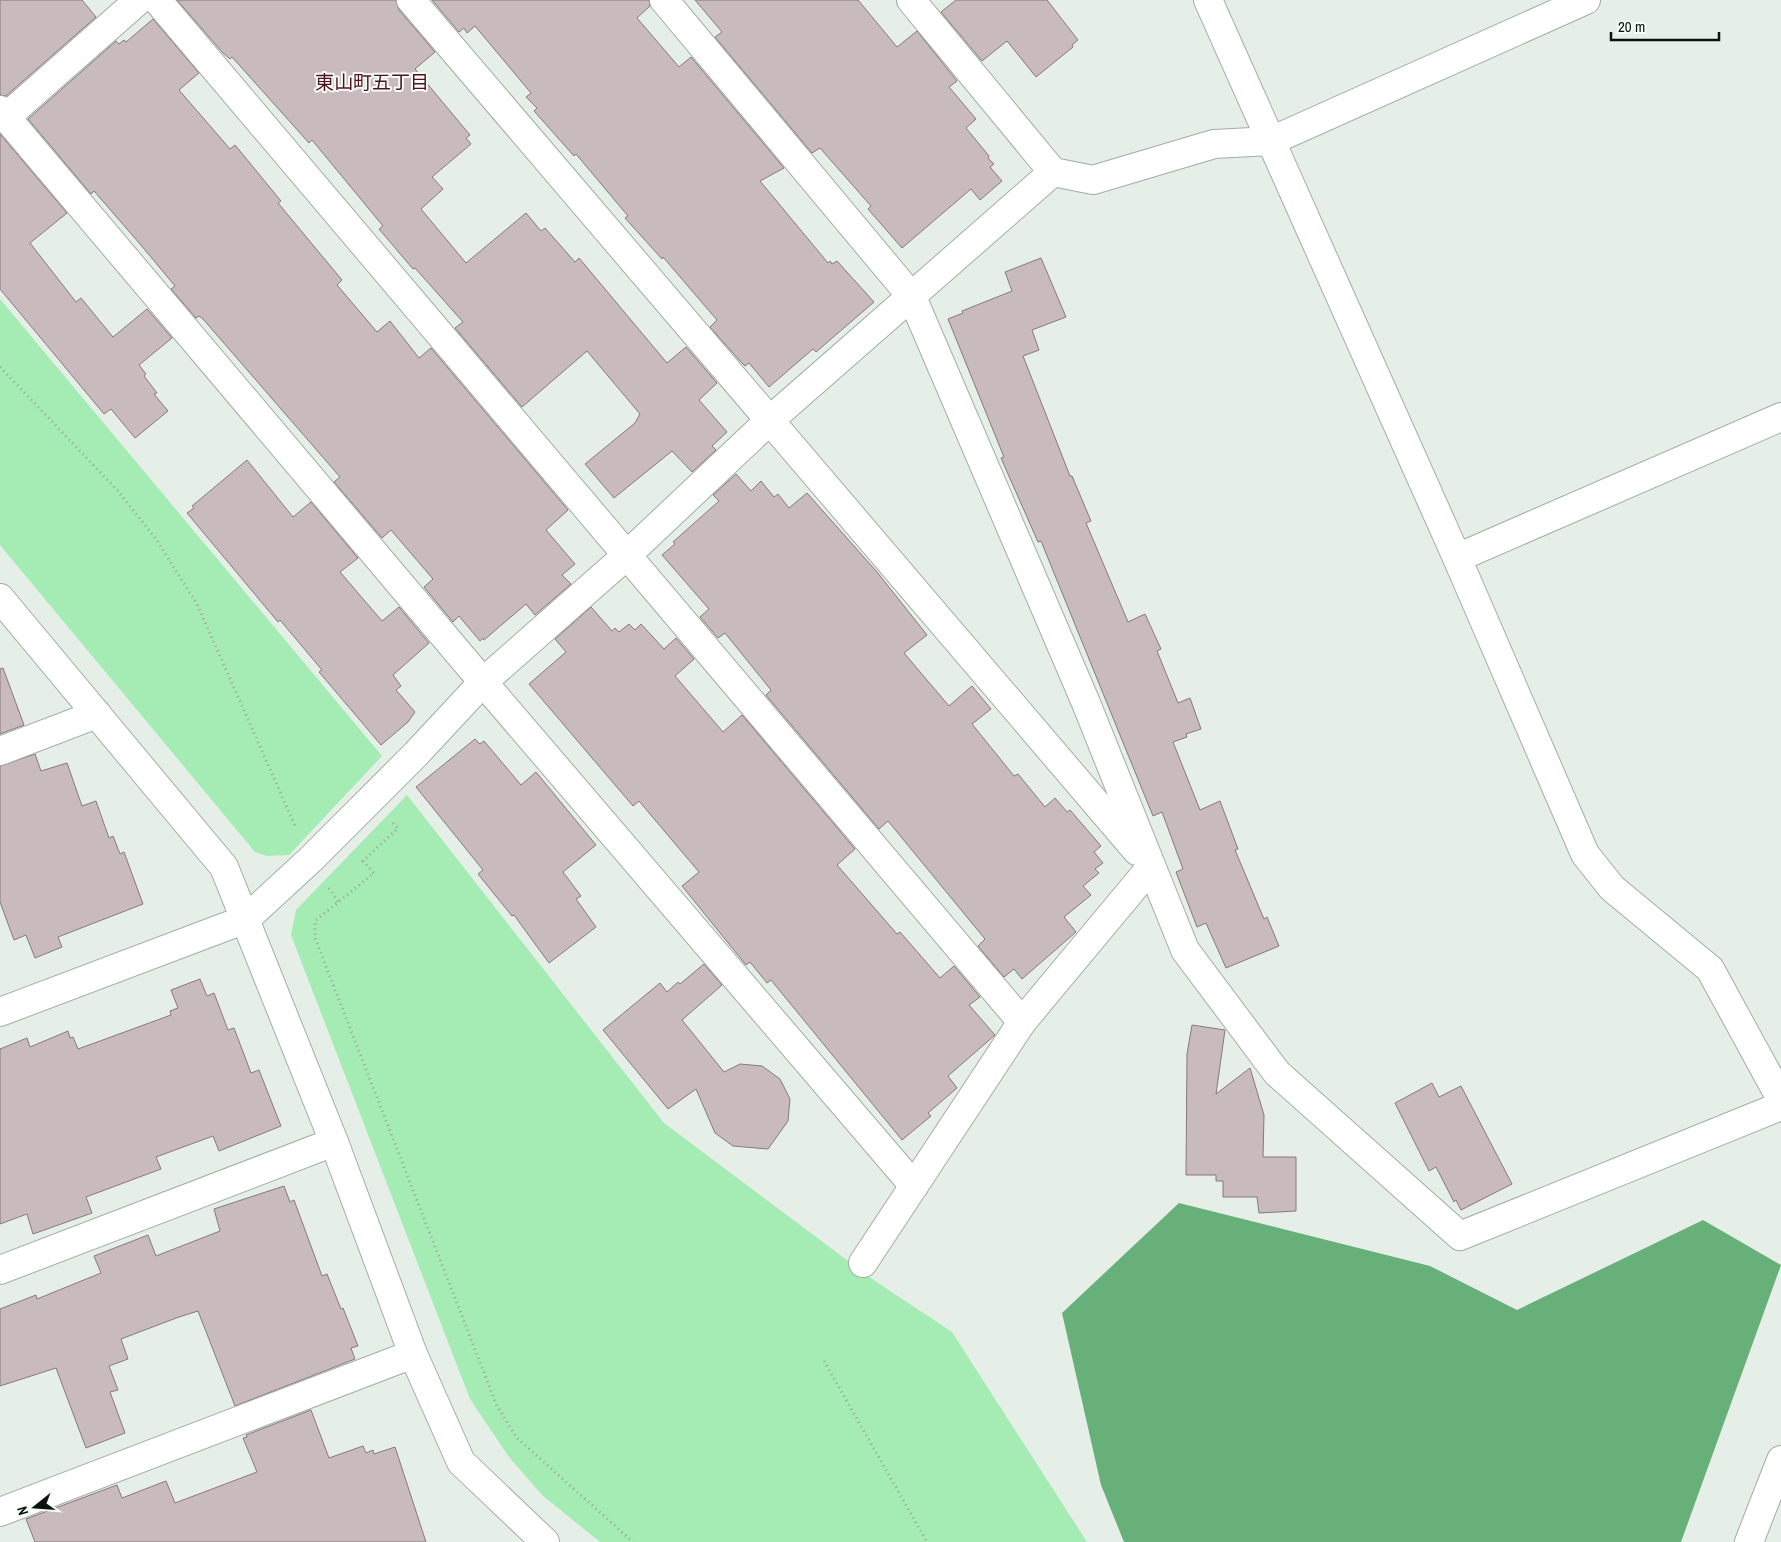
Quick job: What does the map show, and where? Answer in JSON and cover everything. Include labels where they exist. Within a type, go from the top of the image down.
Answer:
[{"type":"street","points":[[139,0],[3,113],[483,682],[914,1186]]},
{"type":"street","points":[[157,0],[1022,1022]]},
{"type":"street","points":[[411,0],[1151,867]]},
{"type":"street","points":[[664,0],[912,297],[1086,703],[1185,950],[1277,1073],[1460,1236],[1781,1106]]},
{"type":"street","points":[[911,0],[1053,172],[1093,180],[1214,144],[1271,141],[1586,0]]},
{"type":"street","points":[[1208,0],[1457,558],[1584,854],[1612,888],[1710,969],[1781,1099]]},
{"type":"street","points":[[0,1012],[246,919],[310,860],[483,682],[626,556],[770,420],[1053,172]]},
{"type":"street","points":[[1457,558],[1781,417]]},
{"type":"street","points":[[0,598],[224,867],[334,1142],[413,1354],[461,1462],[544,1542]]},
{"type":"street","points":[[0,751],[96,714]]},
{"type":"street","points":[[863,1263],[1022,1022],[1151,867]]},
{"type":"street","points":[[0,1270],[334,1142]]},
{"type":"street","points":[[0,1512],[413,1354]]},
{"type":"street","points":[[1748,1542],[1781,1460]]},
{"type":"path","points":[[0,367],[118,491],[161,547],[197,604],[310,860],[338,902]]},
{"type":"path","points":[[371,798],[398,828],[363,861],[374,873],[315,921],[315,938],[497,1406],[517,1438],[633,1542]]},
{"type":"path","points":[[824,1361],[927,1542]]},
{"type":"shaded area","points":[[0,299],[382,756],[289,855],[267,856],[255,852],[0,545]]},
{"type":"shaded area","points":[[407,795],[664,1123],[875,1281],[952,1332],[1087,1542],[600,1542],[542,1495],[509,1457],[470,1399],[291,935],[296,910]]},
{"type":"shaded area","points":[[1179,1203],[1430,1266],[1517,1310],[1703,1220],[1781,1265],[1681,1542],[1124,1542],[1101,1485],[1062,1313]]},
{"type":"building","points":[[0,0],[82,0],[96,17],[6,96],[0,95]]},
{"type":"building","points":[[177,0],[396,0],[399,10],[435,52],[415,69],[470,135],[466,138],[471,144],[432,177],[443,189],[421,209],[466,263],[526,213],[541,231],[545,228],[575,262],[579,258],[667,363],[686,347],[717,383],[699,400],[727,432],[712,446],[716,450],[692,472],[672,451],[614,498],[585,464],[635,423],[640,414],[587,351],[522,407],[455,328],[463,322],[415,268],[413,269],[379,229],[383,226],[312,140],[309,143],[232,57],[230,59],[223,53]]},
{"type":"building","points":[[432,0],[649,0],[650,6],[637,18],[679,67],[691,57],[784,168],[760,181],[828,263],[830,261],[832,264],[837,261],[874,302],[816,352],[813,349],[769,387],[749,363],[745,366],[710,327],[717,320],[663,257],[662,259],[625,218],[628,216],[576,154],[574,156],[534,111],[537,108],[526,97],[531,93],[475,26],[467,33],[464,28],[459,32]]},
{"type":"building","points":[[695,0],[858,0],[897,47],[917,31],[957,81],[949,87],[976,119],[966,128],[989,156],[988,158],[994,164],[990,167],[1002,181],[980,200],[971,189],[902,248],[868,209],[871,206],[820,148],[812,153],[715,37],[722,32]]},
{"type":"building","points":[[956,0],[1047,0],[1078,40],[1072,45],[1073,47],[1036,77],[1007,41],[982,61],[941,12]]},
{"type":"building","points":[[153,19],[199,73],[179,90],[230,149],[235,145],[281,201],[278,203],[342,280],[337,285],[377,332],[390,321],[419,358],[431,348],[568,510],[546,530],[575,564],[562,575],[571,584],[535,615],[526,604],[484,640],[483,638],[480,641],[459,616],[453,622],[424,587],[433,579],[391,530],[382,538],[334,482],[340,477],[203,319],[199,316],[196,318],[171,289],[175,286],[140,244],[94,191],[91,194],[28,119],[116,41],[119,44],[124,40],[126,42]]},
{"type":"building","points":[[0,134],[67,213],[30,243],[76,302],[81,298],[113,337],[147,309],[172,338],[139,365],[146,374],[144,376],[157,393],[154,394],[168,411],[135,438],[111,409],[104,414],[0,289]]},
{"type":"building","points":[[1041,258],[1066,317],[1032,330],[1039,350],[1023,356],[1070,476],[1072,476],[1091,521],[1086,523],[1128,622],[1145,614],[1161,649],[1157,651],[1178,703],[1190,698],[1201,729],[1186,734],[1187,737],[1173,742],[1200,810],[1220,801],[1238,849],[1235,850],[1264,919],[1267,917],[1279,946],[1226,968],[1206,923],[1197,927],[1176,872],[1183,869],[1162,812],[1153,816],[1041,541],[1038,542],[1001,458],[1004,457],[948,319],[963,313],[962,311],[1012,291],[1005,272]]},
{"type":"building","points":[[247,460],[293,517],[311,502],[358,558],[340,572],[382,621],[399,607],[429,643],[393,675],[401,686],[396,690],[415,712],[408,722],[381,745],[319,672],[322,670],[280,620],[278,622],[187,513],[194,508],[192,506]]},
{"type":"building","points":[[736,474],[751,491],[761,481],[774,497],[778,494],[789,508],[807,493],[877,572],[927,635],[904,653],[949,706],[972,686],[991,709],[972,724],[1014,776],[1018,774],[1045,807],[1055,798],[1067,812],[1070,810],[1101,846],[1094,852],[1103,863],[1095,869],[1099,873],[1083,886],[1091,895],[1064,917],[1076,932],[1022,979],[1014,969],[1004,977],[978,946],[985,939],[888,821],[879,829],[766,695],[771,690],[725,633],[718,638],[700,617],[709,609],[662,555],[675,544],[673,542],[719,501],[713,495]]},
{"type":"building","points":[[591,607],[612,631],[615,628],[619,632],[629,624],[635,630],[641,624],[664,649],[676,638],[694,659],[675,676],[723,732],[742,715],[855,849],[837,865],[897,934],[900,932],[940,978],[954,966],[980,997],[969,1005],[995,1035],[948,1076],[957,1088],[928,1113],[931,1116],[902,1140],[771,980],[767,983],[750,962],[746,965],[682,886],[699,872],[639,801],[633,806],[529,684],[566,652],[555,639]]},
{"type":"building","points":[[3,668],[24,725],[0,734],[0,669]]},
{"type":"building","points":[[475,739],[480,744],[484,741],[521,785],[536,772],[596,845],[563,872],[581,896],[576,899],[596,927],[549,963],[514,915],[512,916],[478,874],[483,870],[416,787]]},
{"type":"building","points":[[35,754],[41,771],[67,763],[82,806],[96,801],[109,838],[113,836],[120,854],[124,852],[143,904],[58,937],[62,947],[35,958],[26,935],[14,940],[0,902],[0,766]]},
{"type":"building","points":[[704,964],[722,985],[682,1020],[724,1072],[740,1064],[762,1066],[780,1079],[790,1099],[788,1121],[768,1149],[733,1146],[715,1133],[696,1089],[668,1109],[603,1030],[660,983],[667,992]]},
{"type":"building","points":[[200,979],[207,996],[214,993],[228,1030],[234,1028],[251,1073],[259,1070],[281,1126],[219,1151],[213,1136],[156,1157],[161,1169],[86,1197],[92,1213],[33,1234],[27,1214],[0,1224],[0,1049],[27,1038],[30,1047],[68,1031],[70,1038],[73,1037],[78,1049],[171,1015],[170,1011],[178,1008],[171,990]]},
{"type":"building","points":[[1192,1025],[1225,1030],[1216,1094],[1250,1068],[1264,1115],[1263,1157],[1296,1157],[1296,1211],[1259,1213],[1257,1197],[1223,1197],[1223,1181],[1216,1181],[1216,1175],[1186,1175],[1187,1054]]},
{"type":"building","points":[[1432,1083],[1439,1097],[1461,1086],[1512,1184],[1461,1210],[1456,1200],[1454,1202],[1436,1167],[1429,1171],[1395,1103]]},
{"type":"building","points":[[284,1186],[290,1202],[294,1200],[322,1276],[327,1274],[341,1309],[343,1308],[358,1346],[351,1348],[355,1359],[235,1406],[198,1311],[179,1317],[121,1339],[128,1359],[109,1366],[118,1390],[110,1392],[125,1433],[86,1448],[56,1368],[0,1386],[0,1309],[36,1295],[37,1299],[101,1273],[94,1256],[148,1235],[156,1256],[220,1231],[214,1209]]},
{"type":"building","points":[[311,1410],[329,1458],[363,1446],[366,1453],[373,1450],[374,1454],[395,1447],[426,1542],[35,1542],[26,1519],[117,1485],[122,1498],[166,1481],[175,1503],[257,1472],[243,1438],[247,1437],[246,1435]]},
{"type":"district","name":"東山町五丁目","points":[[372,82]]}]
